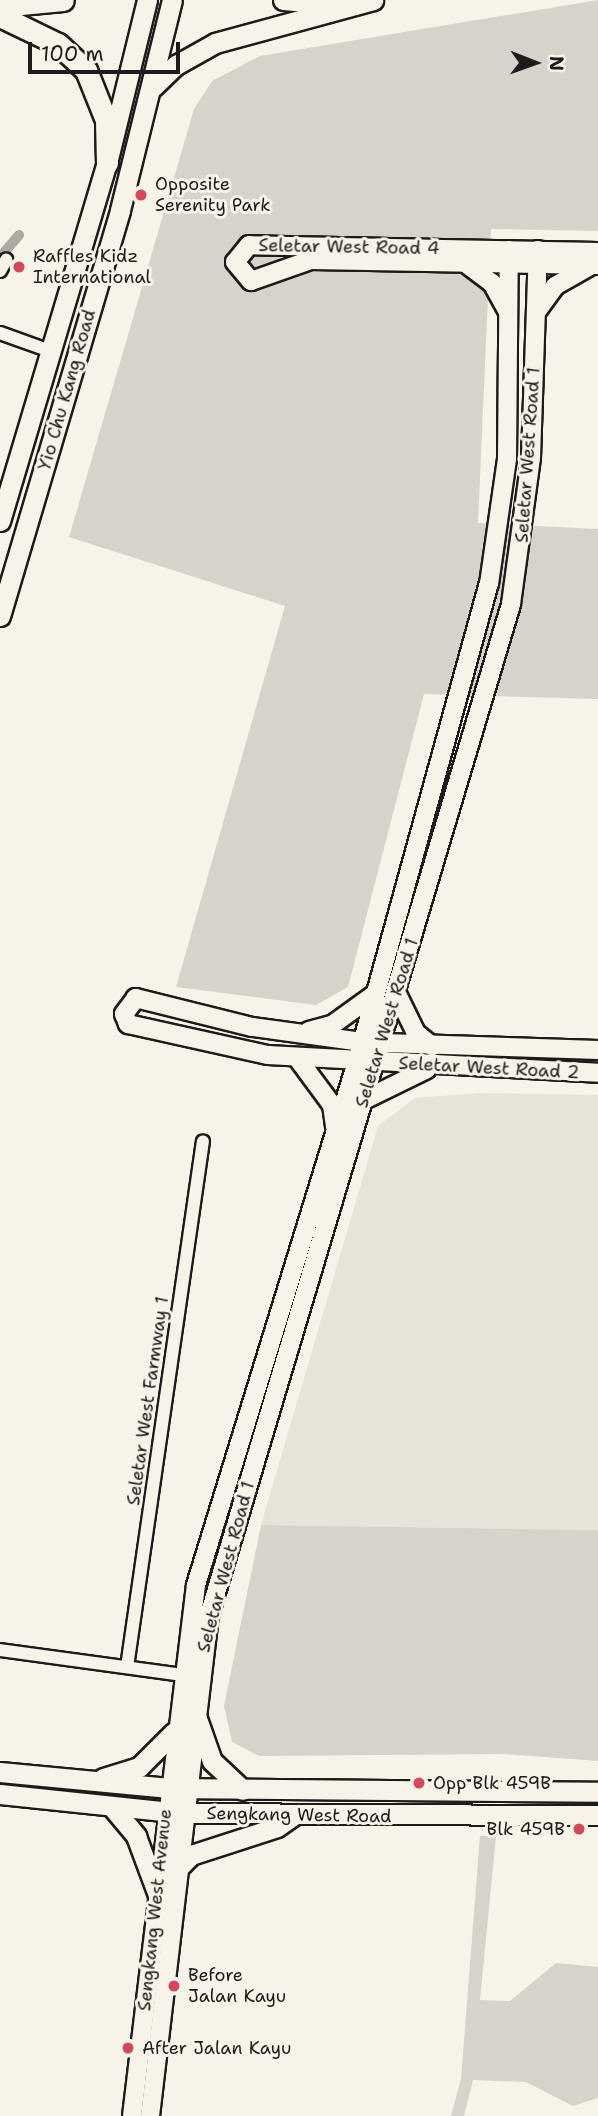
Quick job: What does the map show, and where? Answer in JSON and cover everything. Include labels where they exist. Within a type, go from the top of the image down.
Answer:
[{"type":"highway","points":[[0,6],[63,0]]},
{"type":"highway","points":[[0,16],[58,44],[86,70],[106,120],[107,163]]},
{"type":"main road","name":"Yio Chu Kang Road","points":[[0,521],[107,163],[148,0]]},
{"type":"main road","name":"Yio Chu Kang Road","points":[[0,616],[86,325],[152,88],[172,0]]},
{"type":"main road","points":[[283,0],[349,4]]},
{"type":"main road","points":[[152,88],[176,65],[215,43],[349,4],[373,0]]},
{"type":"main road","name":"Seletar West Road 4","points":[[509,256],[463,262],[311,260],[251,281],[235,262],[249,245],[538,257],[596,260]]},
{"type":"main road","name":"Seletar West Road 1","points":[[177,1788],[186,1709],[209,1616],[364,1100],[366,1062],[362,1042],[489,584],[507,459],[509,256]]},
{"type":"main road","name":"Seletar West Road 1","points":[[177,1788],[174,1732],[186,1709],[174,1674],[236,1441],[335,1130],[366,1062],[381,1043],[511,604],[525,526],[538,257]]},
{"type":"main road","points":[[536,313],[555,286],[596,260]]},
{"type":"main road","points":[[463,262],[492,283],[509,313]]},
{"type":"main road","points":[[50,351],[69,347],[86,325]]},
{"type":"main road","points":[[50,351],[60,361],[68,389]]},
{"type":"main road","points":[[396,992],[416,1033],[432,1046]]},
{"type":"main road","points":[[299,1034],[332,1025],[375,994]]},
{"type":"main road","name":"Seletar West Road 2","points":[[598,1050],[362,1042],[299,1034],[136,998],[124,1014],[128,1024],[195,1043],[298,1059],[430,1068],[598,1073]]},
{"type":"main road","points":[[298,1059],[332,1105],[335,1130]]},
{"type":"main road","points":[[364,1100],[430,1068]]},
{"type":"main road","points":[[186,1709],[212,1761],[243,1790]]},
{"type":"main road","points":[[92,1781],[139,1767],[174,1732]]},
{"type":"main road","name":"Sengkang West Road","points":[[0,1772],[177,1788],[598,1792]]},
{"type":"main road","name":"Sengkang West Avenue","points":[[132,2116],[159,1895],[177,1788]]},
{"type":"main road","name":"Sengkang West Road","points":[[0,1794],[174,1812],[294,1815],[598,1815]]},
{"type":"main road","points":[[112,1807],[136,1836],[159,1895]]},
{"type":"main road","name":"Sengkang West Avenue","points":[[149,2116],[175,1871],[174,1812]]},
{"type":"main road","points":[[175,1871],[200,1850],[277,1828],[294,1815]]},
{"type":"street","points":[[0,333],[50,351]]},
{"type":"street","name":"Seletar West Farmway 1","points":[[127,1667],[203,1141]]},
{"type":"street","points":[[0,1650],[174,1674]]},
{"type":"shaded area","points":[[598,0],[598,231],[491,229],[478,523],[598,529],[598,699],[424,694],[348,987],[316,1005],[176,987],[285,606],[69,537],[194,109],[212,81],[260,56]]},
{"type":"shaded area","points":[[480,1093],[598,1095],[598,1530],[261,1525],[378,1126],[415,1098]]},
{"type":"shaded area","points":[[261,1525],[598,1530],[598,1761],[504,1754],[259,1756],[232,1742],[224,1706]]},
{"type":"shaded area","points":[[480,1836],[496,1836],[480,2000],[510,2001],[556,1963],[598,1967],[598,2098],[573,2106],[526,2082],[473,2080],[464,2116],[451,2116],[461,2079]]},
{"type":"waterway","points":[[0,257],[19,235]]},
{"type":"place","name":"Opposite Serenity Park","points":[[141,195]]},
{"type":"place","name":"Raffles Kidz International","points":[[19,267]]},
{"type":"place","name":"Opp Blk 459B","points":[[419,1783]]},
{"type":"place","name":"Blk 459B","points":[[579,1829]]},
{"type":"place","name":"Before Jalan Kayu","points":[[174,1986]]},
{"type":"place","name":"After Jalan Kayu","points":[[128,2048]]}]
